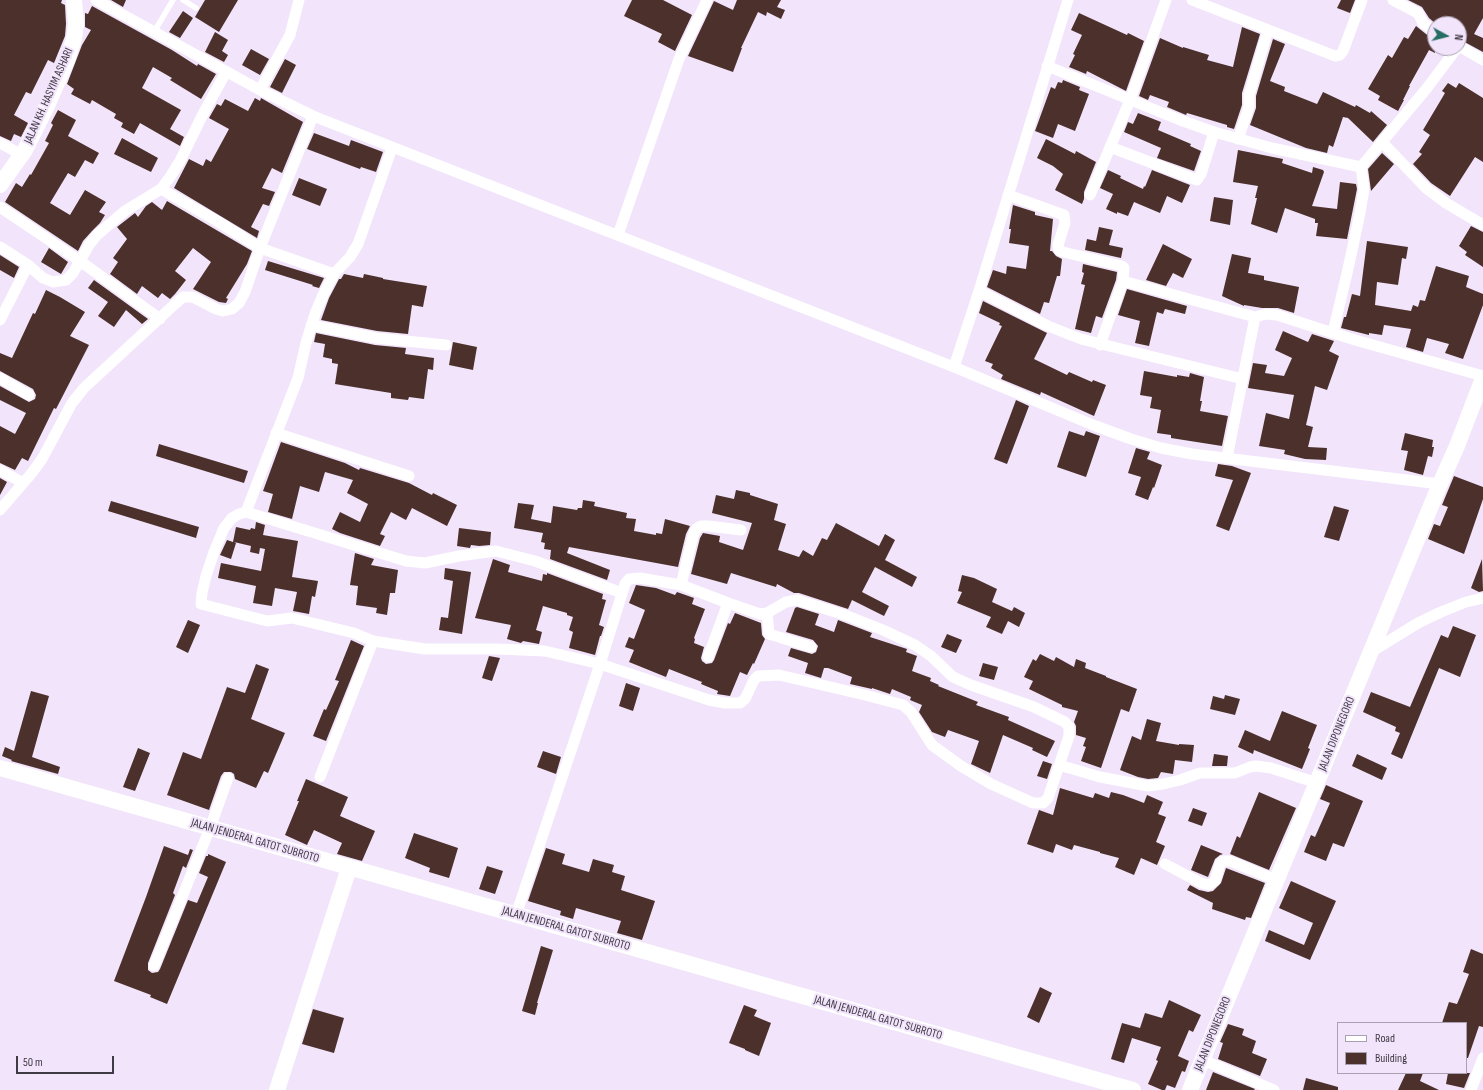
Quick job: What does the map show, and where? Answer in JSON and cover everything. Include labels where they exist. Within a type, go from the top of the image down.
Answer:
[{"type":"main road","name":"JALAN KH. HASYIM ASHARI","points":[[0,185],[22,155],[46,108],[67,60],[74,39],[76,24],[74,0]]},
{"type":"main road","name":"JALAN DIPONEGORO","points":[[1190,1090],[1238,970],[1457,446],[1483,377]]},
{"type":"main road","name":"JALAN JENDERAL GATOT SUBROTO","points":[[0,768],[1133,1090]]},
{"type":"main road","points":[[277,1090],[349,868]]},
{"type":"street","points":[[96,0],[226,72],[313,116],[954,367],[1093,425],[1131,439],[1161,448],[1227,458],[1440,484]]},
{"type":"street","points":[[260,90],[290,35],[300,0]]},
{"type":"street","points":[[618,235],[680,55],[707,0]]},
{"type":"street","points":[[954,367],[979,291],[1068,0]]},
{"type":"street","points":[[1090,195],[1130,100],[1166,0]]},
{"type":"street","points":[[1192,0],[1335,56],[1340,55],[1345,46],[1362,0]]},
{"type":"street","points":[[1393,0],[1418,13],[1423,23],[1427,26]]},
{"type":"street","points":[[1238,139],[1249,106],[1249,95],[1268,30]]},
{"type":"street","points":[[1467,52],[1483,60]]},
{"type":"street","points":[[1333,332],[1360,213],[1364,189],[1362,167],[1451,56]]},
{"type":"street","points":[[1047,66],[1214,132],[1238,139],[1362,167]]},
{"type":"street","points":[[0,247],[28,265],[43,278],[57,282],[66,280],[93,240],[126,211],[161,189],[180,161],[226,72]]},
{"type":"street","points":[[2,504],[23,483],[42,459],[72,403],[84,388],[179,300],[188,296],[219,310],[226,311],[236,305],[245,292],[260,248],[313,116]]},
{"type":"street","points":[[1110,148],[1197,180],[1201,174],[1214,132]]},
{"type":"street","points":[[1382,142],[1426,188],[1446,203],[1483,225]]},
{"type":"street","points":[[0,143],[22,155]]},
{"type":"street","points":[[246,512],[298,378],[311,325],[323,295],[334,274],[350,257],[362,236],[392,148]]},
{"type":"street","points":[[161,189],[260,248],[334,274]]},
{"type":"street","points":[[1008,195],[1064,214],[1064,223],[1058,245],[1059,250],[1122,266],[1124,268],[1123,281],[1100,345]]},
{"type":"street","points":[[0,207],[80,261],[160,319]]},
{"type":"street","points":[[0,320],[28,265]]},
{"type":"street","points":[[1123,281],[1255,317],[1272,314],[1483,377]]},
{"type":"street","points":[[979,291],[1064,333],[1100,345],[1243,379]]},
{"type":"street","points":[[1227,458],[1255,317]]},
{"type":"street","points":[[311,325],[376,338],[446,345]]},
{"type":"street","points":[[0,378],[29,395]]},
{"type":"street","points":[[276,433],[409,476]]},
{"type":"street","points":[[0,470],[23,483]]},
{"type":"street","points":[[516,915],[600,664],[622,592],[625,584],[632,578],[681,585],[760,614],[767,613],[786,602],[798,600],[845,615],[883,630],[915,645],[931,656],[953,677],[971,685],[1034,707],[1062,721],[1068,726],[1069,731],[1059,765],[1048,798],[1043,803],[1035,804],[992,784],[952,760],[932,745],[911,712],[903,705],[865,695],[779,675],[758,676],[754,680],[745,699],[740,703],[725,703],[709,700],[600,664],[545,651],[425,649],[373,641],[354,633],[292,618],[267,621],[201,604],[206,576],[224,528],[232,518],[246,512],[406,561],[425,563],[459,556],[496,551],[535,560],[622,592]]},
{"type":"street","points":[[681,585],[696,529],[701,526],[708,526],[741,530]]},
{"type":"street","points":[[1370,652],[1418,623],[1466,602],[1483,598]]},
{"type":"street","points":[[708,657],[728,603]]},
{"type":"street","points":[[767,613],[769,634],[811,647]]},
{"type":"street","points":[[320,777],[373,641]]},
{"type":"street","points":[[1059,765],[1100,777],[1148,786],[1180,780],[1200,772],[1235,773],[1256,766],[1271,768],[1316,783]]},
{"type":"street","points":[[154,966],[210,828],[228,778]]},
{"type":"street","points":[[1165,864],[1201,883],[1209,885],[1215,881],[1220,864],[1223,861],[1230,861],[1276,880]]},
{"type":"street","points":[[1471,1090],[1483,1058]]},
{"type":"street","points":[[1203,1060],[1274,1090]]},
{"type":"lane","points":[[154,32],[173,0]]},
{"type":"lane","points":[[183,0],[196,8]]},
{"type":"building","points":[[0,0],[62,0],[61,3],[65,5],[65,36],[54,63],[48,60],[31,94],[26,92],[14,115],[28,123],[21,137],[14,134],[11,141],[0,136]]},
{"type":"building","points":[[111,0],[126,0],[123,7]]},
{"type":"building","points":[[205,0],[238,0],[219,32],[195,17]]},
{"type":"building","points":[[632,0],[663,0],[692,15],[675,51],[658,42],[662,34],[624,16]]},
{"type":"building","points":[[737,0],[781,0],[777,7],[785,10],[781,19],[767,12],[766,16],[758,12],[741,48],[733,72],[688,56],[714,1],[733,10]]},
{"type":"building","points":[[1341,0],[1355,0],[1350,13],[1337,8]]},
{"type":"building","points":[[1408,0],[1483,0],[1483,18],[1474,34],[1483,38],[1483,52],[1467,43],[1467,16],[1428,16],[1422,7]]},
{"type":"building","points":[[92,6],[172,50],[197,66],[198,64],[216,74],[201,99],[170,80],[172,78],[153,67],[142,88],[181,110],[170,129],[184,137],[180,146],[140,123],[134,134],[121,127],[123,123],[114,118],[116,114],[92,100],[90,104],[71,94],[74,89],[67,84],[82,45],[91,30],[85,27],[85,13],[88,14]]},
{"type":"building","points":[[183,11],[193,18],[180,38],[169,32]]},
{"type":"building","points":[[1079,13],[1127,35],[1128,33],[1144,41],[1126,91],[1087,71],[1086,74],[1069,67],[1082,35],[1071,30]]},
{"type":"building","points":[[1416,26],[1427,35],[1427,54],[1409,86],[1398,111],[1378,100],[1380,96],[1368,89],[1388,55],[1392,58],[1404,37],[1408,39]]},
{"type":"building","points":[[1242,27],[1260,34],[1242,93],[1242,105],[1234,129],[1227,127],[1227,125],[1187,113],[1186,115],[1167,107],[1169,102],[1150,95],[1148,100],[1139,96],[1160,38],[1183,48],[1209,55],[1207,60],[1233,67]]},
{"type":"building","points":[[215,32],[228,40],[222,51],[228,55],[224,62],[205,52]]},
{"type":"building","points":[[1273,39],[1285,44],[1270,81],[1285,87],[1284,91],[1317,104],[1323,92],[1355,107],[1356,105],[1370,113],[1371,111],[1387,125],[1373,142],[1348,118],[1343,117],[1333,147],[1329,145],[1327,153],[1306,148],[1250,125],[1256,108],[1256,96]]},
{"type":"building","points":[[251,49],[269,59],[260,75],[242,65]]},
{"type":"building","points":[[285,59],[296,65],[282,93],[270,87]]},
{"type":"building","points":[[1063,80],[1080,87],[1079,90],[1089,94],[1075,131],[1058,124],[1053,138],[1035,131],[1051,87],[1055,89],[1058,82],[1062,83]]},
{"type":"building","points":[[1448,83],[1456,88],[1459,83],[1483,98],[1483,162],[1475,157],[1450,196],[1431,183],[1413,164],[1422,154],[1419,152],[1430,135],[1423,130],[1445,93],[1442,91]]},
{"type":"building","points":[[255,98],[260,101],[261,98],[303,122],[282,173],[272,168],[262,188],[275,192],[269,206],[263,204],[251,227],[259,231],[257,238],[174,188],[189,159],[203,166],[206,159],[211,162],[229,129],[209,118],[217,104],[221,106],[225,99],[248,111]]},
{"type":"building","points":[[58,110],[76,120],[68,136],[99,153],[93,164],[85,160],[75,177],[68,173],[50,203],[70,215],[85,190],[106,202],[99,212],[105,215],[100,223],[83,241],[78,251],[5,202],[16,183],[22,187],[30,174],[31,175],[49,143],[45,141],[53,125],[51,123]]},
{"type":"building","points":[[1138,113],[1161,122],[1158,130],[1191,144],[1190,146],[1201,151],[1194,171],[1157,158],[1161,148],[1124,132],[1128,122],[1133,124]]},
{"type":"building","points":[[314,133],[349,146],[351,140],[383,152],[376,172],[361,167],[360,169],[307,149]]},
{"type":"building","points":[[122,138],[158,158],[151,172],[114,154]]},
{"type":"building","points":[[1046,139],[1075,154],[1076,151],[1096,162],[1084,192],[1082,204],[1055,190],[1063,174],[1053,166],[1037,158]]},
{"type":"building","points":[[1238,150],[1283,159],[1282,163],[1312,173],[1313,167],[1323,170],[1324,172],[1312,206],[1337,209],[1340,182],[1356,184],[1357,189],[1347,239],[1316,236],[1318,223],[1315,223],[1315,219],[1285,208],[1277,233],[1251,224],[1258,186],[1233,182]]},
{"type":"building","points":[[1382,153],[1394,164],[1371,191],[1368,169]]},
{"type":"building","points":[[1108,170],[1121,176],[1120,178],[1143,189],[1152,170],[1190,185],[1182,203],[1167,196],[1160,213],[1134,202],[1128,216],[1117,212],[1117,214],[1106,209],[1113,194],[1100,188]]},
{"type":"building","points":[[299,178],[327,189],[320,206],[292,195]]},
{"type":"building","points":[[1214,197],[1233,200],[1230,225],[1210,221]]},
{"type":"building","points":[[167,201],[252,251],[247,264],[226,298],[228,299],[226,303],[219,302],[193,289],[211,262],[193,248],[175,271],[186,280],[170,299],[162,293],[158,298],[142,286],[137,294],[110,274],[118,262],[113,258],[127,239],[117,227],[135,213],[138,217],[146,206],[152,202],[162,210]]},
{"type":"building","points":[[1013,205],[1035,212],[1035,215],[1053,219],[1050,251],[1062,259],[1060,276],[1057,276],[1049,303],[1044,302],[1040,314],[987,287],[993,270],[1006,274],[1007,266],[1026,269],[1029,246],[1009,243],[1011,229],[1009,229]]},
{"type":"building","points":[[1471,226],[1483,232],[1483,267],[1465,255],[1467,252],[1459,246]]},
{"type":"building","points":[[1099,227],[1113,230],[1109,245],[1123,248],[1121,258],[1085,250],[1087,239],[1096,241]]},
{"type":"building","points":[[1367,241],[1408,247],[1406,259],[1402,258],[1398,285],[1377,282],[1375,305],[1411,311],[1413,305],[1418,307],[1420,300],[1425,301],[1436,266],[1469,276],[1466,287],[1483,294],[1483,305],[1463,359],[1445,353],[1449,344],[1427,338],[1423,352],[1406,347],[1411,329],[1384,325],[1382,335],[1369,333],[1369,335],[1341,328],[1344,317],[1346,317],[1352,294],[1360,296]]},
{"type":"building","points":[[1163,244],[1192,259],[1183,278],[1173,273],[1166,286],[1146,280]]},
{"type":"building","points":[[49,248],[68,262],[61,274],[41,262]]},
{"type":"building","points":[[1232,254],[1251,258],[1248,273],[1264,276],[1264,280],[1299,287],[1294,313],[1278,308],[1244,306],[1222,296]]},
{"type":"building","points":[[0,255],[19,267],[14,278],[0,270]]},
{"type":"building","points":[[268,261],[324,278],[319,288],[312,286],[313,285],[265,270]]},
{"type":"building","points":[[1083,264],[1117,272],[1116,280],[1102,318],[1096,316],[1091,333],[1075,329],[1085,285],[1081,284],[1084,273],[1082,272]]},
{"type":"building","points":[[344,274],[363,278],[364,274],[383,279],[427,286],[423,307],[412,305],[408,334],[377,331],[321,320],[329,298],[339,279],[341,279]]},
{"type":"building","points":[[94,280],[148,319],[142,324],[126,310],[114,327],[98,316],[108,302],[88,288]]},
{"type":"building","points":[[1127,289],[1187,306],[1185,314],[1165,309],[1163,314],[1157,312],[1149,346],[1135,343],[1140,321],[1118,315]]},
{"type":"building","points":[[46,290],[85,312],[70,336],[89,345],[56,409],[54,408],[28,461],[22,458],[15,470],[0,463],[0,426],[15,434],[26,413],[0,400],[0,386],[29,402],[35,399],[36,395],[33,389],[0,371],[0,353],[12,358],[33,313],[35,314]]},
{"type":"building","points":[[983,301],[1047,333],[1034,359],[1067,375],[1069,372],[1092,382],[1093,380],[1106,385],[1094,416],[1041,392],[1040,395],[1001,379],[1003,375],[991,368],[993,364],[985,361],[1002,326],[999,325],[1000,323],[979,313]]},
{"type":"building","points":[[1283,331],[1308,342],[1312,334],[1334,341],[1329,351],[1339,356],[1327,390],[1315,386],[1306,425],[1313,427],[1308,447],[1327,448],[1326,460],[1305,459],[1284,454],[1285,450],[1259,446],[1266,413],[1289,419],[1294,395],[1248,388],[1253,363],[1267,365],[1265,373],[1284,376],[1292,358],[1275,350]]},
{"type":"building","points":[[316,333],[375,345],[406,348],[405,354],[434,358],[433,370],[428,369],[424,399],[409,397],[408,400],[391,398],[391,393],[335,384],[338,364],[332,363],[332,359],[323,357],[325,344],[314,342]]},
{"type":"building","points":[[453,342],[477,347],[473,370],[449,365]]},
{"type":"building","points":[[1144,371],[1177,377],[1177,375],[1189,377],[1190,373],[1204,377],[1200,411],[1228,416],[1222,446],[1171,438],[1171,435],[1157,433],[1161,410],[1150,408],[1152,397],[1140,395]]},
{"type":"building","points":[[1016,400],[1029,406],[1007,464],[994,459]]},
{"type":"building","points":[[1069,431],[1084,436],[1086,431],[1100,436],[1086,477],[1057,467]]},
{"type":"building","points":[[1405,433],[1433,440],[1432,447],[1434,447],[1432,457],[1428,456],[1423,475],[1404,470],[1408,451],[1401,450]]},
{"type":"building","points":[[281,442],[345,463],[359,470],[360,468],[409,483],[432,495],[433,493],[457,505],[447,526],[412,508],[406,520],[391,512],[380,534],[385,536],[380,546],[332,529],[340,512],[360,522],[368,504],[347,493],[353,480],[325,472],[319,492],[300,486],[292,519],[268,512],[273,494],[263,491]]},
{"type":"building","points":[[159,444],[248,471],[244,483],[156,456]]},
{"type":"building","points":[[1136,448],[1150,452],[1147,459],[1162,465],[1148,500],[1135,495],[1141,477],[1128,473]]},
{"type":"building","points":[[1218,464],[1232,466],[1251,473],[1229,531],[1216,526],[1233,480],[1215,476]]},
{"type":"building","points":[[1454,476],[1483,487],[1483,499],[1464,554],[1428,539],[1434,524],[1440,526],[1448,507],[1442,505]]},
{"type":"building","points":[[0,478],[7,482],[0,495]]},
{"type":"building","points":[[736,490],[750,493],[750,495],[778,504],[774,520],[786,524],[778,550],[799,557],[803,550],[813,556],[822,538],[827,540],[836,523],[879,546],[885,534],[895,540],[885,560],[917,577],[912,587],[875,567],[862,592],[889,606],[884,616],[852,600],[848,609],[799,593],[794,593],[777,584],[776,587],[731,573],[727,584],[691,574],[700,538],[703,533],[720,536],[719,542],[743,550],[752,523],[712,513],[716,495],[734,499]]},
{"type":"building","points":[[583,500],[595,502],[594,506],[627,513],[626,518],[636,519],[634,531],[656,535],[656,533],[662,534],[665,519],[690,526],[686,534],[678,567],[569,547],[567,553],[610,570],[607,580],[550,559],[551,550],[544,549],[545,543],[541,542],[543,533],[514,528],[518,503],[534,505],[531,519],[551,523],[553,506],[577,510],[578,508],[582,508]]},
{"type":"building","points":[[111,501],[199,527],[196,538],[108,511]]},
{"type":"building","points":[[1334,506],[1349,510],[1339,541],[1324,537]]},
{"type":"building","points":[[256,522],[265,525],[263,535],[298,541],[292,577],[318,581],[315,597],[312,596],[309,614],[293,611],[297,592],[275,588],[272,606],[253,603],[256,586],[218,578],[221,563],[261,571],[265,549],[260,548],[259,554],[250,552],[251,546],[234,542],[236,543],[231,559],[220,555],[227,540],[233,542],[236,527],[250,530],[251,528],[255,529]]},
{"type":"building","points":[[459,528],[491,532],[490,545],[471,545],[470,548],[457,546]]},
{"type":"building","points":[[355,553],[374,559],[371,565],[398,570],[395,593],[390,593],[387,615],[376,613],[377,608],[356,605],[358,586],[350,585]]},
{"type":"building","points":[[493,559],[510,565],[508,572],[542,581],[543,574],[547,575],[547,573],[603,594],[602,599],[606,600],[599,625],[604,627],[595,655],[569,648],[573,632],[569,630],[573,617],[567,615],[567,613],[543,606],[536,630],[542,632],[539,644],[523,641],[521,643],[507,639],[511,625],[475,618]]},
{"type":"building","points":[[1482,559],[1483,591],[1479,592],[1471,588]]},
{"type":"building","points":[[445,568],[471,572],[462,634],[439,630],[441,617],[448,618],[453,581],[444,579]]},
{"type":"building","points":[[962,575],[974,578],[997,589],[992,602],[1012,611],[1014,607],[1025,613],[1019,627],[1008,621],[1002,634],[986,627],[991,617],[957,603],[962,592],[958,591]]},
{"type":"building","points":[[636,585],[656,588],[675,595],[677,592],[694,598],[692,604],[705,609],[694,638],[694,643],[704,647],[701,658],[706,664],[712,663],[714,660],[728,623],[730,624],[735,613],[761,623],[762,635],[765,639],[754,664],[753,663],[747,675],[740,672],[730,696],[717,694],[718,691],[701,684],[702,682],[669,669],[666,677],[629,662],[634,650],[625,647],[629,637],[634,639],[645,610],[629,603]]},
{"type":"building","points":[[797,607],[819,614],[815,625],[834,632],[838,620],[872,633],[870,637],[907,649],[906,652],[917,656],[912,671],[931,678],[930,681],[939,685],[938,686],[978,702],[976,705],[1009,717],[1008,720],[1055,741],[1047,757],[1032,750],[1033,748],[1003,735],[990,773],[971,764],[979,741],[948,730],[945,737],[932,732],[919,712],[922,705],[910,700],[911,697],[892,689],[890,694],[872,688],[850,684],[852,677],[828,668],[824,668],[821,678],[805,673],[808,663],[788,656],[791,648],[812,654],[816,652],[818,646],[813,640],[786,632],[795,608]]},
{"type":"building","points":[[188,620],[200,625],[188,653],[176,647]]},
{"type":"building","points":[[1453,626],[1476,635],[1460,677],[1439,668],[1402,759],[1391,754],[1400,733],[1395,731],[1396,727],[1363,712],[1371,692],[1410,707],[1441,635],[1448,638]]},
{"type":"building","points":[[947,634],[962,640],[956,653],[941,647]]},
{"type":"building","points":[[351,640],[364,646],[326,741],[313,736],[324,709],[326,710],[339,681],[335,680]]},
{"type":"building","points":[[1040,654],[1054,661],[1056,657],[1074,667],[1076,659],[1086,663],[1085,668],[1137,689],[1129,712],[1121,709],[1101,768],[1081,761],[1086,747],[1083,746],[1086,738],[1076,735],[1076,726],[1074,722],[1078,711],[1062,707],[1062,705],[1029,689],[1033,681],[1024,677],[1033,659],[1036,661]]},
{"type":"building","points":[[489,656],[500,658],[492,681],[482,678]]},
{"type":"building","points":[[983,663],[998,667],[994,680],[979,676]]},
{"type":"building","points":[[256,664],[269,669],[251,719],[285,733],[268,773],[264,771],[256,788],[235,779],[234,774],[231,772],[224,772],[221,776],[209,810],[167,795],[183,752],[201,759],[227,687],[245,693]]},
{"type":"building","points":[[626,683],[640,688],[633,711],[619,706]]},
{"type":"building","points":[[31,691],[49,696],[32,757],[60,767],[58,774],[11,761],[12,760],[2,756],[5,747],[14,751]]},
{"type":"building","points":[[1225,695],[1240,699],[1235,715],[1210,709],[1213,696],[1224,699]]},
{"type":"building","points":[[1282,711],[1317,725],[1302,769],[1254,750],[1253,754],[1238,747],[1245,730],[1270,741]]},
{"type":"building","points":[[1147,719],[1161,723],[1156,741],[1179,745],[1194,745],[1192,762],[1175,760],[1173,774],[1161,772],[1158,778],[1148,779],[1138,777],[1120,770],[1132,736],[1141,740]]},
{"type":"building","points":[[138,748],[150,753],[135,791],[123,787]]},
{"type":"building","points":[[543,751],[561,757],[556,774],[537,767]]},
{"type":"building","points":[[1214,754],[1228,756],[1227,766],[1212,766]]},
{"type":"building","points":[[1357,754],[1387,768],[1382,780],[1352,766]]},
{"type":"building","points":[[1043,761],[1052,764],[1047,779],[1037,776]]},
{"type":"building","points":[[306,779],[348,797],[340,816],[375,831],[362,861],[337,854],[342,843],[314,830],[307,845],[285,835]]},
{"type":"building","points":[[1326,785],[1363,801],[1344,847],[1333,843],[1326,861],[1304,852],[1311,835],[1315,837],[1330,803],[1320,799]]},
{"type":"building","points":[[1060,788],[1093,798],[1095,793],[1109,798],[1111,792],[1144,803],[1147,795],[1163,802],[1158,814],[1166,817],[1156,842],[1165,846],[1157,865],[1141,858],[1134,875],[1115,867],[1119,858],[1100,852],[1074,845],[1072,850],[1056,844],[1053,853],[1027,844],[1039,810],[1053,815]]},
{"type":"building","points":[[1259,792],[1296,808],[1269,870],[1230,854],[1237,836],[1240,838]]},
{"type":"building","points":[[1193,808],[1207,813],[1202,826],[1188,821]]},
{"type":"building","points":[[414,833],[458,848],[449,878],[429,872],[430,868],[405,858]]},
{"type":"building","points":[[1201,845],[1223,854],[1215,859],[1208,877],[1191,870]]},
{"type":"building","points":[[164,846],[188,855],[190,849],[193,850],[186,868],[183,866],[173,893],[175,895],[148,963],[148,970],[152,973],[158,972],[160,969],[188,900],[197,903],[208,877],[199,873],[206,856],[208,856],[208,854],[226,862],[167,1004],[150,997],[151,995],[114,981]]},
{"type":"building","points":[[546,848],[565,854],[562,864],[589,872],[593,859],[614,865],[612,872],[625,876],[621,890],[655,901],[642,940],[617,933],[621,921],[576,908],[573,919],[560,915],[561,911],[528,901]]},
{"type":"building","points":[[487,866],[503,871],[495,894],[479,889]]},
{"type":"building","points":[[1226,868],[1265,883],[1251,918],[1246,917],[1245,920],[1212,909],[1213,903],[1187,890],[1190,885],[1199,890],[1208,892],[1213,891],[1221,883]]},
{"type":"building","points":[[1291,881],[1336,901],[1310,960],[1265,941],[1269,930],[1304,945],[1313,923],[1279,908]]},
{"type":"building","points":[[541,946],[553,950],[537,1003],[535,1015],[522,1011]]},
{"type":"building","points":[[1471,949],[1483,954],[1483,1027],[1479,1026],[1468,1058],[1467,1022],[1442,1022],[1449,1002],[1457,1004],[1460,997],[1469,974],[1463,972]]},
{"type":"building","points":[[1040,987],[1052,993],[1039,1023],[1027,1017]]},
{"type":"building","points":[[1169,1000],[1201,1015],[1193,1032],[1189,1030],[1178,1056],[1189,1061],[1185,1072],[1182,1071],[1175,1088],[1167,1085],[1165,1090],[1162,1090],[1148,1084],[1158,1061],[1156,1060],[1161,1047],[1132,1038],[1124,1063],[1111,1059],[1122,1023],[1140,1028],[1145,1013],[1162,1018]]},
{"type":"building","points":[[744,1005],[757,1010],[754,1016],[771,1023],[759,1056],[729,1043]]},
{"type":"building","points":[[313,1009],[344,1018],[334,1053],[302,1044]]},
{"type":"building","points":[[1228,1024],[1244,1029],[1242,1035],[1256,1041],[1252,1053],[1267,1059],[1260,1076],[1218,1059],[1223,1043],[1220,1042]]},
{"type":"building","points":[[1213,1072],[1255,1089],[1206,1090]]},
{"type":"building","points":[[1470,1073],[1464,1088],[1446,1084],[1448,1074]]},
{"type":"building","points":[[1406,1074],[1423,1074],[1420,1081],[1439,1090],[1398,1090]]},
{"type":"building","points":[[1306,1078],[1338,1087],[1338,1090],[1303,1090]]}]
